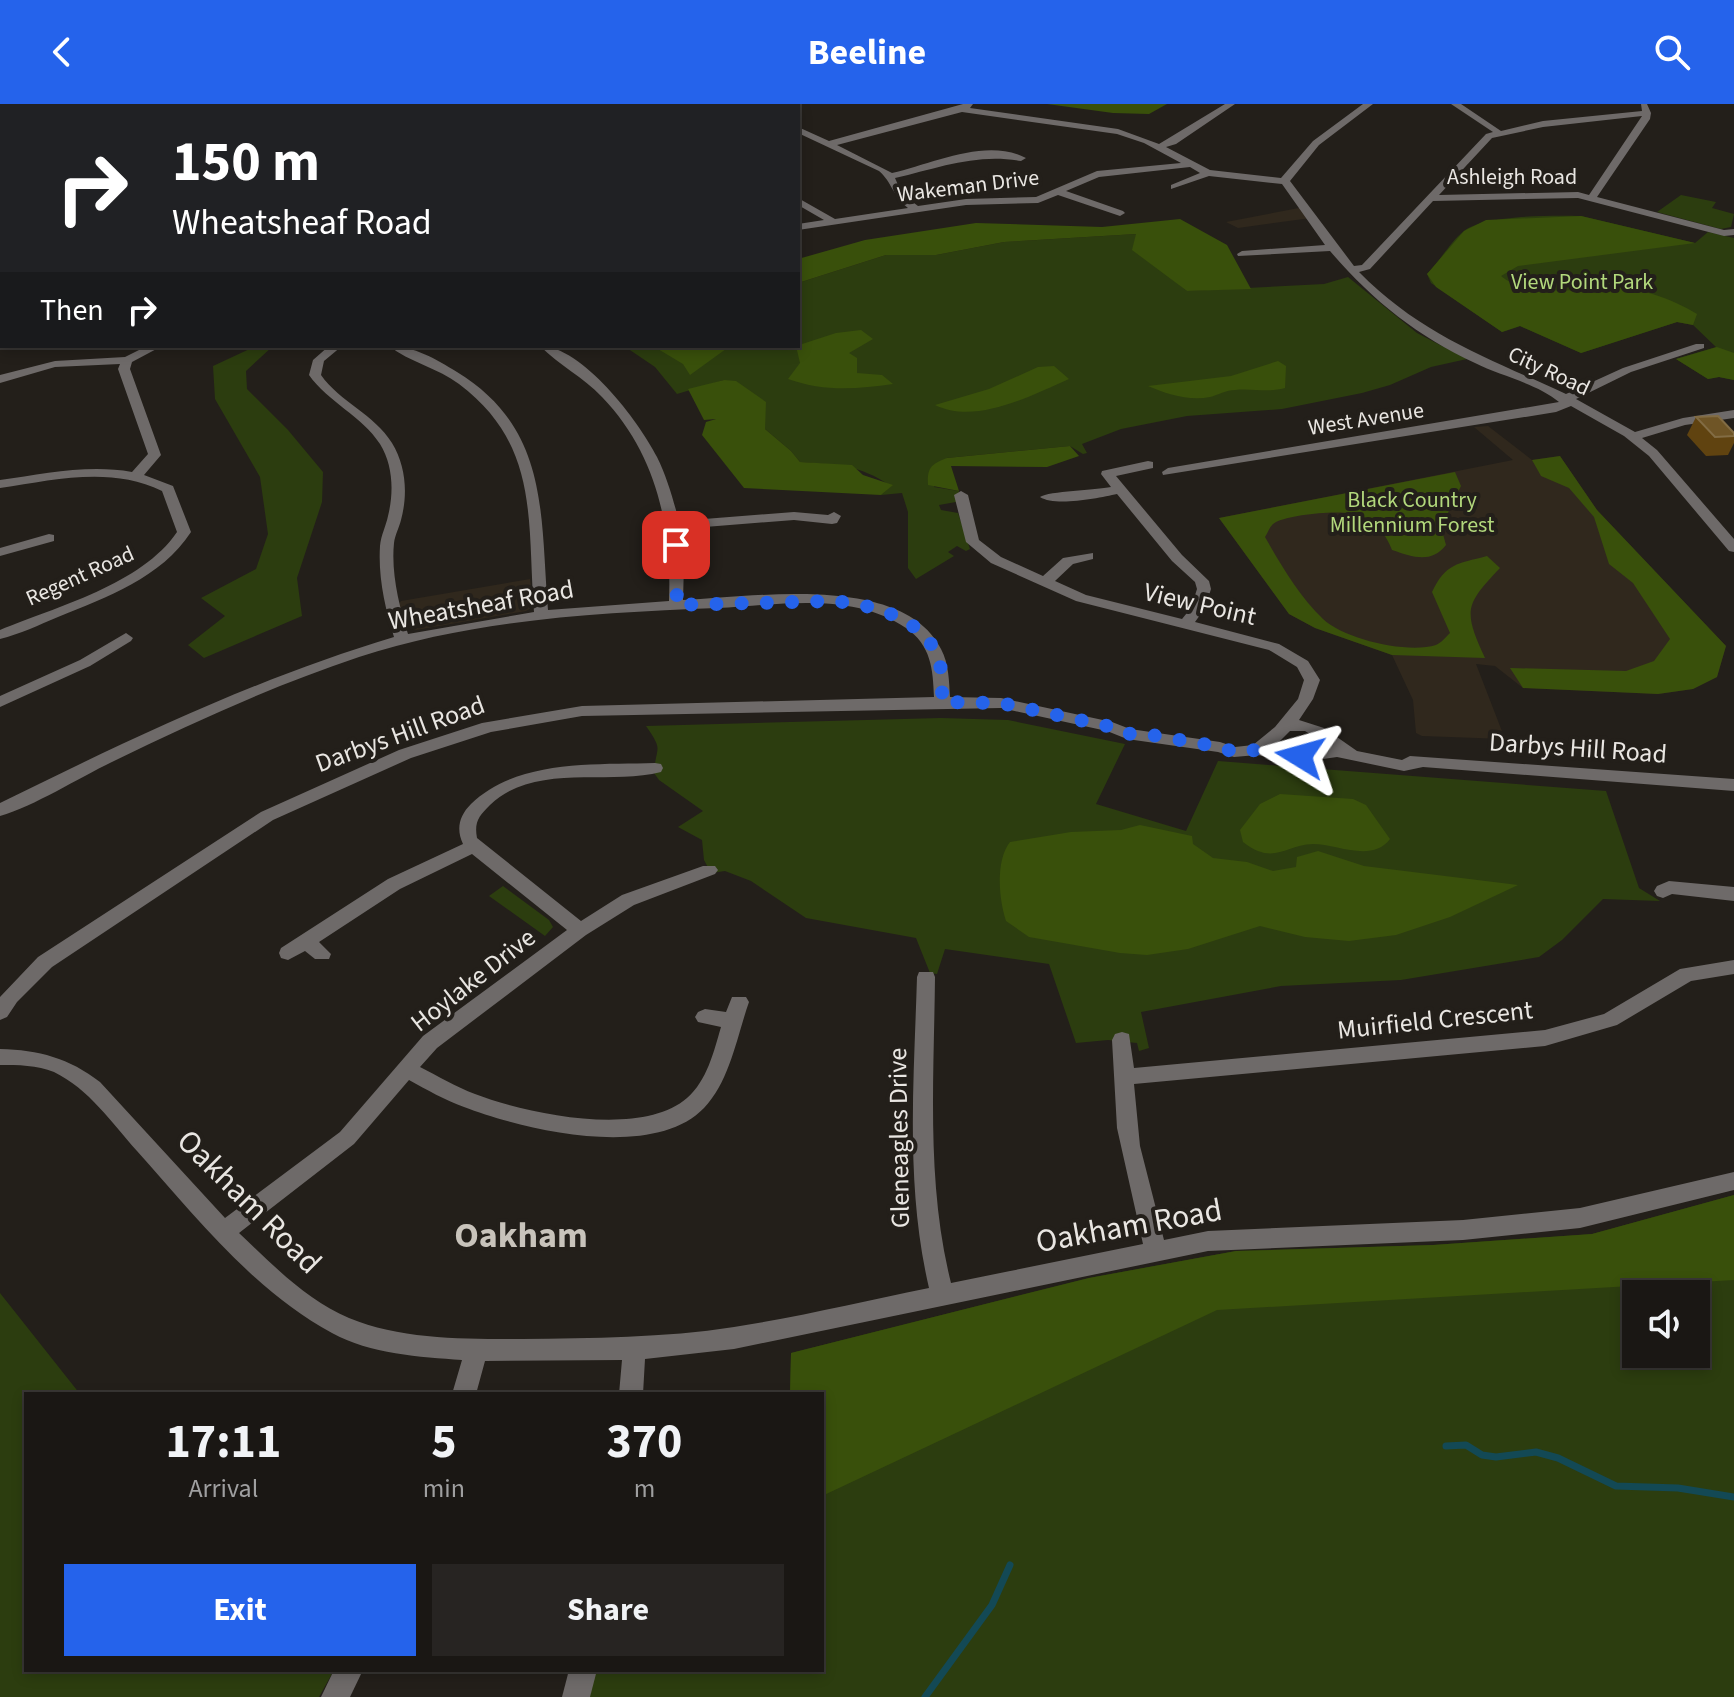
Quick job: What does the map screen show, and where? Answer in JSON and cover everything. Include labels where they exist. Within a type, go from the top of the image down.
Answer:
[{"type":"street","points":[[1159,147],[1173,142],[1231,104]]},
{"type":"street","points":[[828,144],[966,106],[1118,132],[1159,147],[1187,165],[1208,173],[1285,181],[1316,143],[1369,104]]},
{"type":"street","points":[[1455,104],[1498,132]]},
{"type":"street","points":[[1352,270],[1366,267],[1489,136],[1645,108]]},
{"type":"street","points":[[1592,197],[1645,108]]},
{"type":"street","points":[[800,131],[890,176],[898,195],[918,211]]},
{"type":"street","points":[[890,176],[973,153],[1032,159]]},
{"type":"street","name":"Wakeman Drive","points":[[800,227],[966,202],[1022,202],[1061,193],[1097,174],[1187,165]]},
{"type":"street","points":[[1174,187],[1208,173]]},
{"type":"street","name":"City Road","points":[[1285,181],[1352,270],[1436,339],[1567,401],[1633,437],[1653,453],[1734,548]]},
{"type":"street","points":[[1187,184],[1203,190]]},
{"type":"street","points":[[1061,193],[1094,209],[1120,213]]},
{"type":"street","name":"Ashleigh Road","points":[[1433,198],[1592,197],[1732,233]]},
{"type":"street","points":[[800,202],[832,221]]},
{"type":"street","points":[[1242,254],[1333,248]]},
{"type":"street","name":"West Avenue","points":[[1168,472],[1556,408],[1627,370],[1700,346]]},
{"type":"street","points":[[0,379],[55,364],[127,360],[152,348]]},
{"type":"street","points":[[334,348],[319,360],[315,375],[319,382],[373,428],[384,442],[396,468],[398,500],[387,538],[387,564],[402,640]]},
{"type":"street","points":[[400,348],[463,380],[484,398],[519,443],[530,474],[541,614]]},
{"type":"street","points":[[549,348],[589,378],[642,436],[654,462],[674,525],[679,566],[676,605]]},
{"type":"street","points":[[0,484],[101,474],[137,474],[155,455],[124,369],[127,360]]},
{"type":"street","points":[[1633,437],[1665,426],[1734,414]]},
{"type":"street","points":[[1148,465],[1107,474],[1177,558],[1202,581],[1204,589],[1198,608],[1185,626]]},
{"type":"street","name":"Regent Road","points":[[0,635],[150,570],[179,544],[184,532],[168,489],[137,474]]},
{"type":"street","points":[[1047,497],[1085,496],[1119,490]]},
{"type":"street","name":"View Point","points":[[945,508],[963,501],[972,537],[980,549],[1044,583],[1081,598],[1263,643],[1284,651],[1303,664],[1311,675],[1312,689],[1305,702],[1319,732]]},
{"type":"street","points":[[674,525],[794,516],[833,521]]},
{"type":"street","points":[[0,552],[49,538]]},
{"type":"street","points":[[1044,583],[1068,561],[1088,556]]},
{"type":"street","name":"Wheatsheaf Road","points":[[0,810],[270,685],[402,640],[541,614],[676,605],[853,603],[890,614],[927,638],[940,669],[942,702]]},
{"type":"street","points":[[0,702],[85,663],[126,638]]},
{"type":"street","name":"Darbys Hill Road","points":[[0,1012],[10,997],[45,962],[234,836],[310,794],[443,740],[527,719],[582,711],[942,702],[998,709],[1017,708],[1112,727],[1127,734],[1140,733],[1234,752],[1251,750],[1308,755],[1337,752],[1404,766],[1419,763],[1734,785]]},
{"type":"street","points":[[1251,750],[1270,744],[1305,702]]},
{"type":"street","name":"Darbys Hill Road","points":[[1281,732],[1297,725],[1319,732],[1356,754]]},
{"type":"street","points":[[1281,732],[1285,749],[1308,755],[1326,749],[1319,732]]},
{"type":"street","points":[[580,930],[473,846],[467,832],[470,816],[487,797],[499,790],[541,776],[655,768]]},
{"type":"street","points":[[288,953],[394,884],[473,846]]},
{"type":"street","name":"Hoylake Drive","points":[[223,1232],[347,1138],[430,1042],[580,930],[628,900],[709,870]]},
{"type":"street","points":[[1663,891],[1669,887],[1734,894]]},
{"type":"street","points":[[306,941],[322,954]]},
{"type":"street","name":"Muirfield Crescent","points":[[1126,1077],[1545,1038],[1610,1020],[1687,974],[1734,967]]},
{"type":"street","name":"Gleneagles Drive","points":[[926,977],[924,1201],[931,1256],[943,1297]]},
{"type":"street","points":[[405,1069],[475,1103],[514,1113],[567,1123],[635,1129],[656,1126],[680,1117],[697,1103],[711,1081],[736,1011],[705,1017]]},
{"type":"street","points":[[1122,1040],[1125,1109],[1134,1166],[1156,1252]]},
{"type":"street","name":"Oakham Road","points":[[0,1057],[57,1062],[78,1076],[93,1088],[223,1232],[271,1278],[343,1327],[422,1346],[477,1350],[634,1349],[734,1338],[1208,1241],[1463,1230],[1580,1218],[1734,1181]]},
{"type":"street","points":[[631,1392],[634,1349]]},
{"type":"street","points":[[465,1392],[477,1350]]},
{"type":"street","points":[[335,1697],[348,1672]]},
{"type":"street","points":[[576,1697],[582,1672]]},
{"type":"shaded area","points":[[1304,207],[1311,218],[1238,228],[1226,222]]},
{"type":"shaded area","points":[[1488,426],[1532,460],[1560,456],[1597,510],[1726,646],[1717,677],[1693,689],[1658,694],[1523,688],[1495,666],[1476,664],[1505,739],[1422,736],[1416,733],[1413,700],[1392,655],[1315,628],[1289,614],[1219,518],[1513,460],[1474,427]]},
{"type":"shaded area","points":[[530,579],[534,606],[526,611],[416,630],[406,627],[397,606],[401,601]]},
{"type":"green space","points":[[1047,104],[1167,104],[1149,114],[1113,113]]},
{"type":"green space","points":[[1681,195],[1716,202],[1712,208],[1734,214],[1731,227],[1721,229],[1657,212]]},
{"type":"green space","name":"View Point Park","points":[[1581,216],[1695,243],[1708,232],[1734,238],[1734,380],[1719,377],[1708,379],[1676,359],[1716,347],[1693,325],[1677,322],[1581,353],[1520,326],[1502,332],[1431,283],[1427,274],[1459,235],[1473,226],[1520,217]]},
{"type":"green space","name":"View Point Park","points":[[1581,216],[1695,243],[1518,266],[1501,276],[1518,285],[1538,289],[1578,290],[1605,286],[1643,291],[1697,314],[1693,325],[1677,322],[1581,353],[1520,326],[1502,332],[1436,287],[1427,274],[1464,231],[1486,220]]},
{"type":"green space","points":[[1180,219],[1227,245],[1251,289],[1187,291],[1132,250],[1136,234],[1004,242],[936,255],[886,255],[800,282],[800,258],[865,240],[976,223],[1102,227]]},
{"type":"green space","points":[[1136,234],[1171,278],[1187,291],[1324,284],[1348,277],[1417,333],[1467,359],[1431,367],[1362,393],[1282,409],[1187,416],[1121,429],[1082,444],[1087,453],[1083,454],[1070,446],[947,458],[934,487],[959,491],[956,502],[939,505],[941,510],[958,513],[970,549],[966,551],[957,546],[948,552],[954,556],[916,579],[908,568],[908,512],[902,493],[881,495],[891,486],[868,473],[837,465],[800,462],[765,429],[724,380],[677,394],[655,367],[627,348],[800,348],[800,282],[886,255],[936,255],[1004,242]]},
{"type":"green space","points":[[861,330],[873,339],[849,353],[857,358],[857,373],[882,375],[893,384],[840,388],[788,379],[800,363],[796,348],[836,333]]},
{"type":"green space","points":[[1717,347],[1734,353],[1734,380],[1719,377],[1708,379],[1676,359]]},
{"type":"green space","points":[[252,348],[271,348],[246,371],[247,389],[288,430],[323,472],[322,502],[297,578],[302,616],[204,658],[188,645],[225,616],[201,598],[256,569],[268,534],[260,477],[215,399],[213,366]]},
{"type":"green space","points":[[656,348],[727,348],[690,375],[683,364]]},
{"type":"green space","points":[[1278,361],[1286,366],[1285,388],[1232,390],[1194,398],[1148,386],[1231,376]]},
{"type":"green space","points":[[1054,366],[1069,379],[1003,406],[968,412],[935,405],[989,389],[1038,367]]},
{"type":"green space","points":[[724,380],[736,381],[766,402],[765,429],[800,462],[852,465],[863,475],[893,485],[881,495],[744,488],[702,435],[706,422],[716,419],[704,420],[688,389]]},
{"type":"green space","points":[[1070,446],[1079,456],[1047,467],[951,466],[959,491],[928,485],[931,467],[947,458]]},
{"type":"green space","name":"Black Country Millennium Forest","points":[[1560,456],[1597,510],[1726,646],[1717,677],[1693,689],[1658,694],[1523,688],[1510,668],[1626,671],[1654,661],[1670,639],[1633,583],[1609,564],[1594,517],[1569,488],[1541,476],[1532,460]]},
{"type":"green space","name":"Black Country Millennium Forest","points":[[1455,472],[1461,486],[1441,527],[1446,545],[1434,555],[1414,557],[1392,550],[1374,523],[1356,514],[1320,513],[1284,519],[1272,525],[1265,537],[1298,590],[1323,619],[1345,633],[1376,643],[1409,648],[1436,645],[1450,633],[1432,592],[1442,575],[1454,566],[1487,556],[1500,568],[1480,591],[1471,609],[1473,629],[1485,658],[1392,655],[1315,628],[1289,614],[1219,518]]},
{"type":"green space","points":[[941,718],[1008,720],[1125,744],[1096,804],[1186,831],[1218,761],[1606,791],[1639,888],[1660,901],[1603,899],[1562,940],[1539,957],[1401,980],[1281,986],[1141,1012],[1149,1048],[1139,1051],[1137,1043],[1108,1040],[1076,1043],[1049,964],[945,949],[937,974],[930,973],[916,938],[806,918],[751,881],[725,871],[711,873],[704,860],[702,840],[678,827],[703,811],[659,780],[654,773],[657,745],[646,726]]},
{"type":"green space","points":[[1280,794],[1353,799],[1366,805],[1390,839],[1374,850],[1313,844],[1263,853],[1243,842],[1240,830],[1260,804]]},
{"type":"green space","points":[[1140,825],[1192,836],[1193,844],[1213,858],[1247,862],[1273,871],[1296,867],[1297,857],[1318,851],[1364,866],[1518,885],[1450,917],[1396,935],[1349,941],[1305,937],[1260,926],[1188,949],[1147,955],[1029,937],[1006,921],[1000,892],[1000,870],[1010,842],[1071,832],[1121,830]]},
{"type":"green space","points":[[503,886],[549,920],[553,927],[545,936],[489,896]]},
{"type":"green space","points":[[1734,1195],[1734,1697],[582,1697],[589,1672],[824,1672],[824,1392],[790,1392],[791,1353],[1089,1278],[1236,1251],[1433,1245],[1592,1234]]},
{"type":"green space","points":[[1734,1195],[1734,1280],[1622,1280],[1622,1286],[1217,1310],[824,1495],[824,1392],[790,1392],[791,1353],[1089,1278],[1236,1251],[1433,1245],[1592,1234]]},
{"type":"green space","points":[[0,1293],[78,1392],[24,1392],[24,1672],[333,1672],[319,1697],[0,1697]]},
{"type":"building","points":[[1718,416],[1734,436],[1715,437],[1696,417]]},
{"type":"waterway","points":[[1446,1446],[1466,1445],[1482,1455],[1496,1457],[1536,1452],[1558,1458],[1616,1486],[1678,1488],[1734,1497]]},
{"type":"waterway","points":[[925,1697],[992,1605],[1010,1565]]},
{"type":"district","name":"Oakham","points":[[521,1235]]},
{"type":"route","points":[[676,545],[679,582],[676,605],[833,601],[853,603],[890,614],[927,638],[938,658],[942,702],[1001,703],[1112,727],[1127,734],[1140,733],[1234,752],[1274,751],[1300,756]]}]
